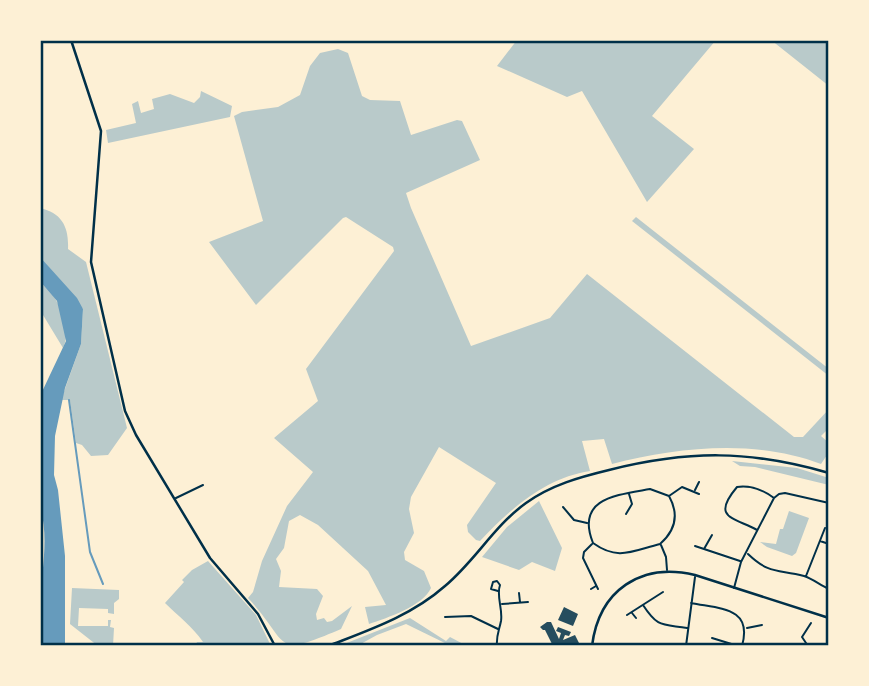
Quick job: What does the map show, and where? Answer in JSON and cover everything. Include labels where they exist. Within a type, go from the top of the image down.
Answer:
[{"type":"street","points":[[72,40],[101,131],[91,262],[125,411],[173,499],[210,558],[258,614],[275,646]]},
{"type":"street","points":[[329,645],[417,607],[448,584],[518,509],[552,488],[579,478],[653,460],[707,454],[769,458],[829,473]]},
{"type":"street","points":[[694,491],[699,482]]},
{"type":"street","points":[[173,499],[203,485]]},
{"type":"street","points":[[758,531],[729,518],[726,505],[734,490],[741,486],[763,490],[774,498]]},
{"type":"street","points":[[669,496],[682,487],[699,494]]},
{"type":"street","points":[[650,489],[669,496],[675,511],[672,530],[660,544],[619,554],[606,552],[593,543],[588,523],[594,507],[601,501],[629,493],[650,489]]},
{"type":"street","points":[[626,514],[632,504],[629,493]]},
{"type":"street","points":[[734,588],[741,562],[774,498],[785,493],[829,503]]},
{"type":"street","points":[[563,507],[574,520],[588,523]]},
{"type":"street","points":[[805,576],[825,527]]},
{"type":"street","points":[[704,550],[712,535]]},
{"type":"street","points":[[820,541],[829,544]]},
{"type":"street","points":[[591,589],[598,587],[583,558],[584,552],[593,543]]},
{"type":"street","points":[[660,544],[666,557],[667,571]]},
{"type":"street","points":[[695,546],[741,562]]},
{"type":"street","points":[[746,552],[769,569],[805,576],[829,589]]},
{"type":"street","points":[[592,646],[598,619],[615,593],[642,576],[667,571],[695,575],[829,618]]},
{"type":"street","points":[[686,646],[695,575]]},
{"type":"street","points":[[497,646],[501,604],[498,591]]},
{"type":"street","points":[[627,615],[663,592]]},
{"type":"street","points":[[519,593],[520,602]]},
{"type":"street","points":[[501,604],[527,602]]},
{"type":"street","points":[[691,603],[732,612],[740,617],[746,628],[740,646],[712,639]]},
{"type":"street","points":[[643,605],[658,624],[688,628]]},
{"type":"street","points":[[455,610],[456,617]]},
{"type":"street","points":[[632,612],[636,618]]},
{"type":"street","points":[[445,617],[471,616],[499,629]]},
{"type":"street","points":[[808,646],[802,637],[811,623]]},
{"type":"street","points":[[746,628],[762,625]]},
{"type":"street","points":[[722,646],[723,642]]},
{"type":"shaded area","points":[[517,40],[716,40],[652,116],[694,149],[647,202],[582,91],[567,97],[497,66]]},
{"type":"shaded area","points":[[771,40],[829,40],[829,86]]},
{"type":"shaded area","points":[[338,49],[348,53],[362,96],[370,100],[400,101],[411,135],[457,120],[462,121],[480,160],[406,193],[471,346],[550,318],[587,274],[794,437],[803,437],[829,409],[829,428],[821,436],[829,443],[829,452],[821,464],[770,451],[717,448],[664,453],[612,464],[604,439],[582,441],[590,471],[558,480],[543,488],[516,507],[480,541],[468,532],[467,525],[496,483],[439,447],[411,497],[409,509],[414,533],[404,552],[405,560],[424,571],[431,588],[427,594],[404,610],[369,624],[365,607],[386,605],[368,571],[318,525],[300,515],[289,521],[284,548],[276,559],[281,571],[279,587],[317,589],[323,596],[316,614],[317,620],[324,618],[327,622],[332,621],[352,606],[341,629],[303,643],[292,645],[284,642],[248,598],[253,592],[262,561],[287,506],[313,472],[274,438],[318,401],[306,369],[394,251],[393,247],[346,217],[343,218],[256,305],[209,242],[263,221],[234,116],[242,112],[278,107],[300,95],[310,66],[320,53]]},
{"type":"shaded area","points":[[201,91],[232,106],[230,117],[108,143],[106,130],[136,123],[132,104],[138,101],[141,113],[154,109],[152,99],[170,94],[194,103],[200,97]]},
{"type":"shaded area","points":[[40,208],[59,217],[67,234],[68,249],[86,262],[127,428],[108,455],[91,456],[82,445],[76,443],[70,400],[61,400],[81,344],[83,309],[40,257]]},
{"type":"shaded area","points":[[636,217],[829,369],[829,376],[632,221]]},
{"type":"shaded area","points":[[40,281],[52,294],[62,312],[66,330],[63,348],[40,310]]},
{"type":"shaded area","points":[[732,461],[797,468],[829,478],[829,485],[755,467],[740,466]]},
{"type":"shaded area","points":[[539,501],[562,548],[555,571],[532,562],[519,570],[482,557],[507,527]]},
{"type":"shaded area","points":[[789,511],[809,518],[796,553],[792,556],[760,542],[776,544]]},
{"type":"shaded area","points":[[208,561],[256,615],[271,646],[195,646],[197,642],[203,642],[165,603],[192,570]]},
{"type":"shaded area","points":[[72,588],[119,590],[119,599],[114,603],[114,614],[108,613],[108,609],[79,608],[78,626],[108,626],[108,620],[111,620],[110,627],[114,628],[113,646],[98,646],[70,624]]},
{"type":"shaded area","points":[[410,618],[446,641],[450,637],[467,646],[451,646],[406,624],[357,646],[339,646]]},
{"type":"water","points":[[40,257],[77,298],[83,309],[81,344],[65,388],[55,436],[54,475],[65,556],[65,646],[40,646],[44,542],[40,506],[40,396],[66,341],[57,301],[40,281]]},
{"type":"building","points":[[564,607],[578,614],[573,626],[558,620]]},
{"type":"building","points":[[551,622],[559,639],[561,633],[556,631],[558,627],[571,632],[569,636],[565,635],[563,640],[575,635],[579,643],[572,646],[553,646],[545,630],[540,627]]},
{"type":"waterway","points":[[69,400],[90,552],[103,584]]}]
